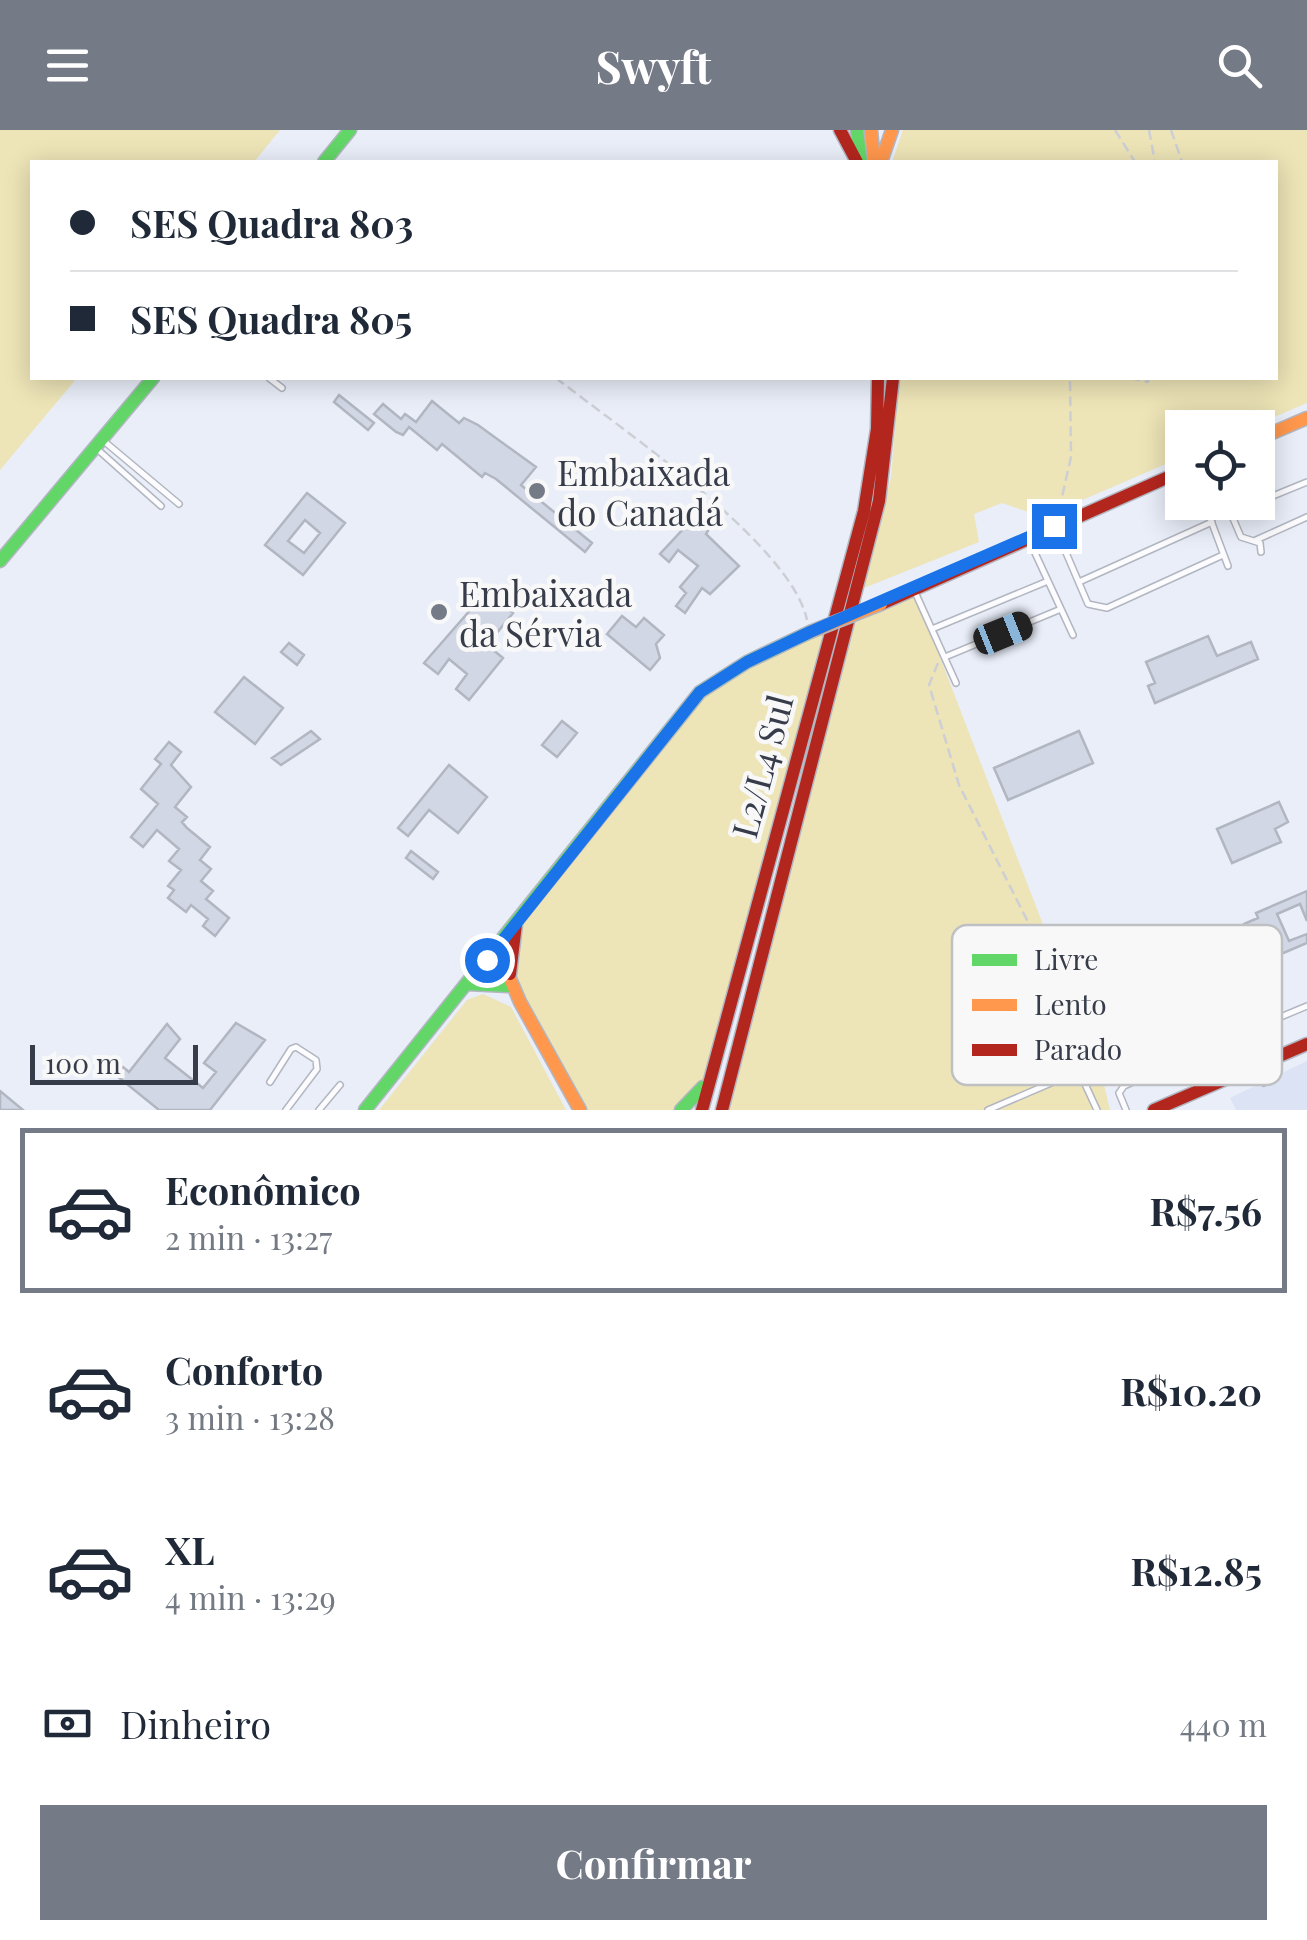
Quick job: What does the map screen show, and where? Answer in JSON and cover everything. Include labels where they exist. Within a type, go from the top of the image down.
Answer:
[{"type":"main road","points":[[326,160],[350,130]]},
{"type":"main road","points":[[840,130],[858,160]]},
{"type":"main road","points":[[858,130],[859,160]]},
{"type":"main road","points":[[871,130],[878,160]]},
{"type":"main road","points":[[879,160],[892,130]]},
{"type":"main road","points":[[0,561],[151,380]]},
{"type":"main road","name":"L2/L4 Sul","points":[[702,1110],[864,511],[877,429],[878,380]]},
{"type":"main road","name":"L2/L4 Sul","points":[[722,1110],[871,535],[885,468],[892,380]]},
{"type":"main road","points":[[1275,432],[1307,418]]},
{"type":"main road","points":[[365,1110],[700,692],[747,662],[810,632],[1165,479]]},
{"type":"main road","points":[[509,982],[517,922]]},
{"type":"main road","points":[[497,948],[509,982],[580,1110]]},
{"type":"main road","points":[[487,960],[509,982]]},
{"type":"main road","points":[[468,984],[509,982]]},
{"type":"main road","points":[[1282,1055],[1307,1044]]},
{"type":"main road","points":[[681,1110],[708,1080]]},
{"type":"main road","points":[[1154,1110],[1213,1085]]},
{"type":"lane","points":[[272,380],[282,388]]},
{"type":"lane","points":[[99,444],[179,504]]},
{"type":"lane","points":[[99,444],[161,506]]},
{"type":"lane","points":[[1275,495],[1307,482]]},
{"type":"lane","points":[[1233,520],[1240,537],[1256,540],[1307,517]]},
{"type":"lane","points":[[1078,582],[1212,522],[1228,566]]},
{"type":"lane","points":[[1054,526],[1088,604],[1102,609],[1224,555]]},
{"type":"lane","points":[[1028,538],[1073,634]]},
{"type":"lane","points":[[1256,540],[1261,552]]},
{"type":"lane","points":[[932,629],[1048,581]]},
{"type":"lane","points":[[914,590],[956,683]]},
{"type":"lane","points":[[945,656],[1061,610]]},
{"type":"lane","points":[[1282,1016],[1307,1006]]},
{"type":"lane","points":[[270,1082],[291,1049],[296,1047],[316,1060],[317,1069],[286,1110]]},
{"type":"lane","points":[[318,1110],[340,1084]]},
{"type":"lane","points":[[988,1110],[1046,1085]]},
{"type":"lane","points":[[1086,1085],[1098,1110]]},
{"type":"lane","points":[[1126,1085],[1119,1092],[1126,1110]]},
{"type":"path","points":[[1114,130],[1134,160]]},
{"type":"path","points":[[1148,130],[1155,160]]},
{"type":"path","points":[[1170,130],[1181,160]]},
{"type":"path","points":[[558,380],[755,538],[789,576],[804,602],[810,632]]},
{"type":"path","points":[[1054,526],[1071,457],[1070,380]]},
{"type":"path","points":[[945,656],[929,685],[959,785],[1029,925]]},
{"type":"shaded area","points":[[0,130],[280,130],[256,160],[30,160],[30,380],[75,380],[0,470]]},
{"type":"shaded area","points":[[903,130],[1307,130],[1307,403],[1275,417],[1275,410],[1165,410],[1165,464],[1043,517],[1002,503],[974,514],[979,542],[864,588],[891,477],[899,380],[1278,380],[1278,160],[893,160]]},
{"type":"shaded area","points":[[914,590],[1043,925],[952,925],[952,1085],[1104,1085],[1110,1110],[722,1110],[851,619]]},
{"type":"shaded area","points":[[810,632],[829,634],[708,1081],[681,1110],[580,1110],[510,979],[517,922],[700,692]]},
{"type":"shaded area","points":[[483,994],[511,1007],[566,1110],[379,1110],[467,1000]]},
{"type":"shaded area","points":[[1307,1061],[1307,1110],[1236,1110],[1230,1098],[1257,1085],[1282,1085],[1282,1073]]},
{"type":"building","points":[[339,395],[374,423],[368,430],[334,402]]},
{"type":"building","points":[[432,401],[459,423],[464,418],[478,425],[536,467],[521,485],[592,543],[585,552],[496,479],[485,473],[482,477],[442,444],[437,450],[409,427],[403,435],[396,432],[374,414],[383,404],[401,419],[405,414],[416,422]]},
{"type":"building","points":[[307,493],[345,523],[303,575],[265,545]],"holes":[[[305,520],[320,533],[304,553],[288,541]]]},
{"type":"building","points":[[700,511],[713,522],[706,534],[739,566],[710,594],[702,588],[685,613],[676,606],[686,593],[680,587],[698,566],[678,550],[669,562],[660,554]]},
{"type":"building","points":[[486,592],[513,613],[487,645],[503,658],[469,700],[456,689],[467,674],[449,659],[438,674],[424,663]]},
{"type":"building","points":[[622,616],[636,627],[644,618],[664,635],[656,644],[660,658],[650,670],[607,634]]},
{"type":"building","points":[[1208,636],[1217,656],[1251,642],[1258,659],[1155,703],[1148,686],[1155,683],[1146,662]]},
{"type":"building","points":[[289,643],[304,655],[297,665],[281,652]]},
{"type":"building","points":[[244,677],[283,708],[255,744],[215,712]]},
{"type":"building","points":[[562,721],[577,733],[557,757],[542,745]]},
{"type":"building","points":[[311,731],[320,739],[281,765],[272,758]]},
{"type":"building","points":[[1079,731],[1093,763],[1008,800],[994,768]]},
{"type":"building","points":[[169,742],[181,752],[171,765],[191,787],[175,807],[187,817],[182,822],[187,828],[210,847],[200,860],[211,869],[201,881],[213,891],[206,899],[229,918],[215,936],[203,926],[208,919],[191,905],[186,912],[168,898],[174,890],[168,886],[181,870],[169,861],[179,849],[157,830],[143,847],[131,837],[158,804],[141,789],[161,764],[155,759]]},
{"type":"building","points":[[449,765],[487,797],[458,833],[429,810],[408,836],[398,828]]},
{"type":"building","points":[[1279,802],[1288,822],[1275,829],[1281,842],[1232,863],[1217,829]]},
{"type":"building","points":[[411,851],[438,872],[433,879],[406,858]]},
{"type":"building","points":[[1307,891],[1307,921],[1300,904],[1277,914],[1282,925],[1244,925],[1258,918],[1256,913]]},
{"type":"building","points":[[1282,925],[1289,941],[1307,934],[1307,943],[1282,954]]},
{"type":"building","points":[[236,1023],[265,1040],[210,1110],[159,1110],[117,1076],[123,1067],[129,1072],[167,1024],[180,1039],[165,1058],[203,1088],[216,1072],[204,1063]]},
{"type":"building","points":[[0,1091],[23,1110],[0,1110]]},
{"type":"traffic: fast","points":[[326,160],[350,130]]},
{"type":"traffic: fast","points":[[857,130],[861,160]]},
{"type":"traffic: fast","points":[[0,561],[151,380]]},
{"type":"traffic: fast","points":[[365,1110],[700,692],[747,662],[810,632]]},
{"type":"traffic: fast","points":[[468,984],[508,986]]},
{"type":"traffic: fast","points":[[681,1110],[703,1087]]},
{"type":"traffic: slow","points":[[871,130],[874,160]]},
{"type":"traffic: slow","points":[[882,160],[892,130]]},
{"type":"traffic: slow","points":[[1275,432],[1307,418]]},
{"type":"traffic: slow","points":[[810,632],[881,604]]},
{"type":"traffic: slow","points":[[497,948],[520,1002],[580,1110]]},
{"type":"traffic: jam","points":[[840,130],[856,160]]},
{"type":"traffic: jam","points":[[702,1110],[864,511],[877,429],[878,380]]},
{"type":"traffic: jam","points":[[722,1110],[879,501],[893,380]]},
{"type":"traffic: jam","points":[[881,604],[1165,479]]},
{"type":"traffic: jam","points":[[510,974],[516,924]]},
{"type":"traffic: jam","points":[[1282,1055],[1307,1044]]},
{"type":"traffic: jam","points":[[1154,1110],[1212,1085]]},
{"type":"place","name":"Embaixada do Canadá","points":[[537,491]]},
{"type":"place","name":"Embaixada da Sérvia","points":[[439,612]]},
{"type":"route","points":[[487,960],[700,692],[747,662],[810,632],[1054,526]]}]
